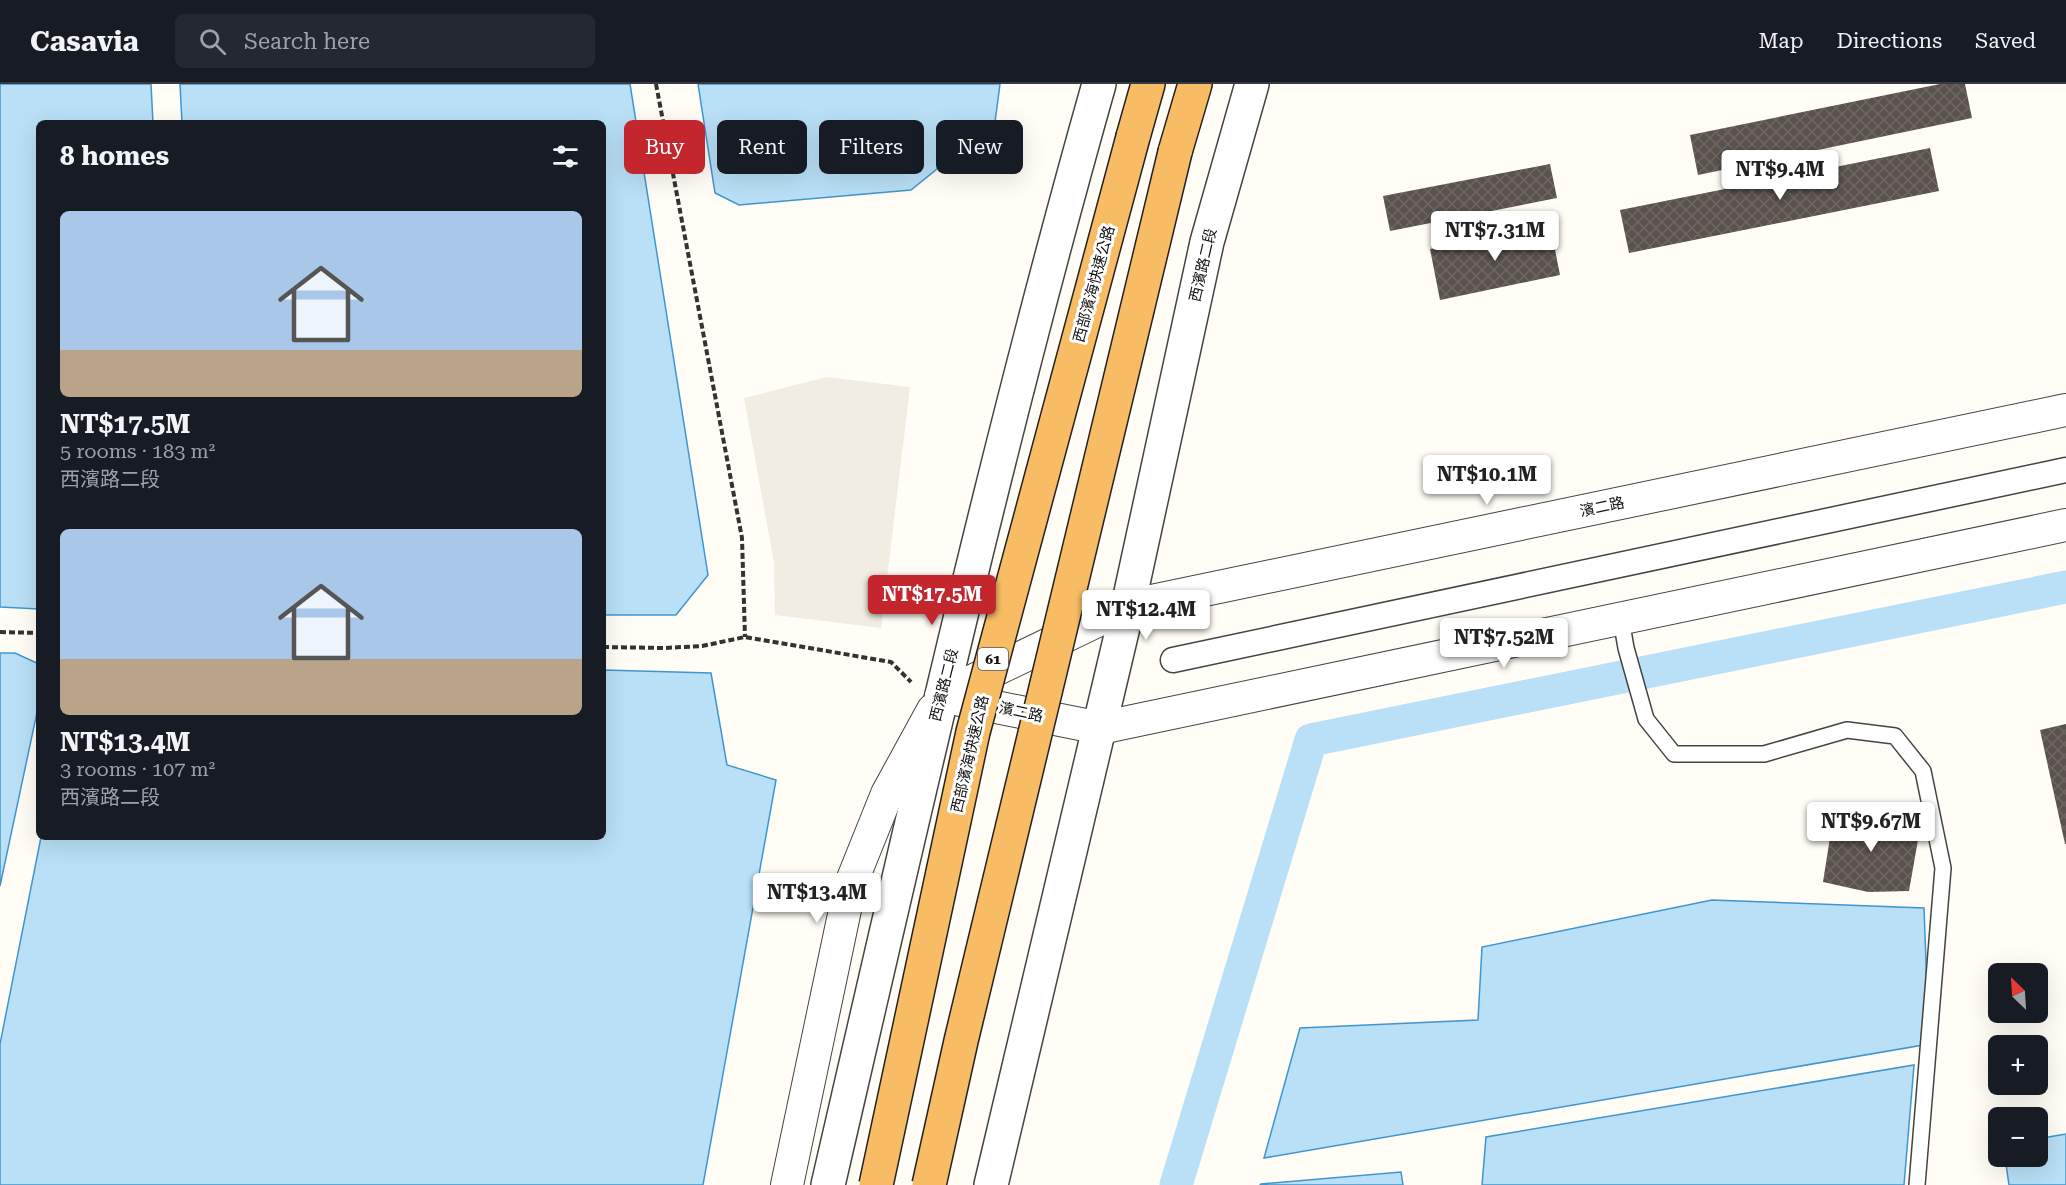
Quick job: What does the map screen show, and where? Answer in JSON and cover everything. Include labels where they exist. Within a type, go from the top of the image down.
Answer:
[{"type":"highway","name":"西部濱海快速公路","points":[[876,1185],[974,732],[1148,84]]},
{"type":"highway","points":[[929,1185],[963,1029],[1175,152],[1195,84]]},
{"type":"street","name":"西濱路二段","points":[[828,1185],[940,696],[1055,241],[1099,84]]},
{"type":"street","name":"西濱路二段","points":[[991,1185],[1100,729],[1207,242],[1252,84]]},
{"type":"street","name":"濱二路","points":[[940,696],[1128,606],[2066,411]]},
{"type":"street","points":[[1173,660],[2066,470]]},
{"type":"street","name":"濱二路","points":[[940,696],[1100,729],[1623,634],[2066,525]]},
{"type":"street","points":[[788,1185],[850,886],[887,794],[940,696]]},
{"type":"lane","points":[[1623,634],[1646,719],[1674,754],[1764,754],[1847,730],[1895,736],[1923,771],[1943,868],[1917,1185]]},
{"type":"path","points":[[656,84],[742,538],[745,637]]},
{"type":"path","points":[[0,632],[36,633]]},
{"type":"path","points":[[606,647],[702,646],[745,637],[891,662],[921,692],[940,696]]},
{"type":"shaded area","points":[[826,377],[910,387],[881,628],[775,615],[774,563],[744,398]]},
{"type":"water","points":[[0,84],[151,84],[153,120],[36,120],[36,609],[0,607]]},
{"type":"water","points":[[180,84],[630,84],[636,120],[624,120],[624,174],[644,174],[708,575],[676,615],[606,615],[606,120],[182,120]]},
{"type":"water","points":[[698,84],[1000,84],[995,120],[936,120],[936,170],[911,190],[739,205],[715,193]]},
{"type":"water","points":[[0,653],[15,653],[36,663],[36,717],[0,886]]},
{"type":"water","points":[[606,670],[711,673],[727,765],[776,780],[703,1185],[0,1185],[0,1044],[40,840],[606,840]]},
{"type":"water","points":[[1712,900],[1924,908],[1929,1044],[1264,1158],[1300,1028],[1478,1020],[1482,947]]},
{"type":"water","points":[[1914,1065],[1904,1185],[1482,1185],[1486,1137]]},
{"type":"water","points":[[2066,1134],[2066,1185],[2009,1185],[2006,1167],[2048,1167],[2048,1137]]},
{"type":"water","points":[[1401,1172],[1403,1185],[1260,1185],[1261,1184]]},
{"type":"building","points":[[1940,84],[1965,84],[1972,118],[1698,175],[1690,135]]},
{"type":"building","points":[[1930,148],[1939,191],[1629,253],[1620,210]]},
{"type":"building","points":[[1550,164],[1557,198],[1390,231],[1383,196]]},
{"type":"building","points":[[1550,224],[1560,275],[1440,300],[1430,249]]},
{"type":"building","points":[[2066,724],[2066,844],[2065,844],[2040,730]]},
{"type":"building","points":[[1834,812],[1921,823],[1909,891],[1868,892],[1823,882]]},
{"type":"waterway","points":[[1176,1185],[1311,740],[2066,587]]}]
